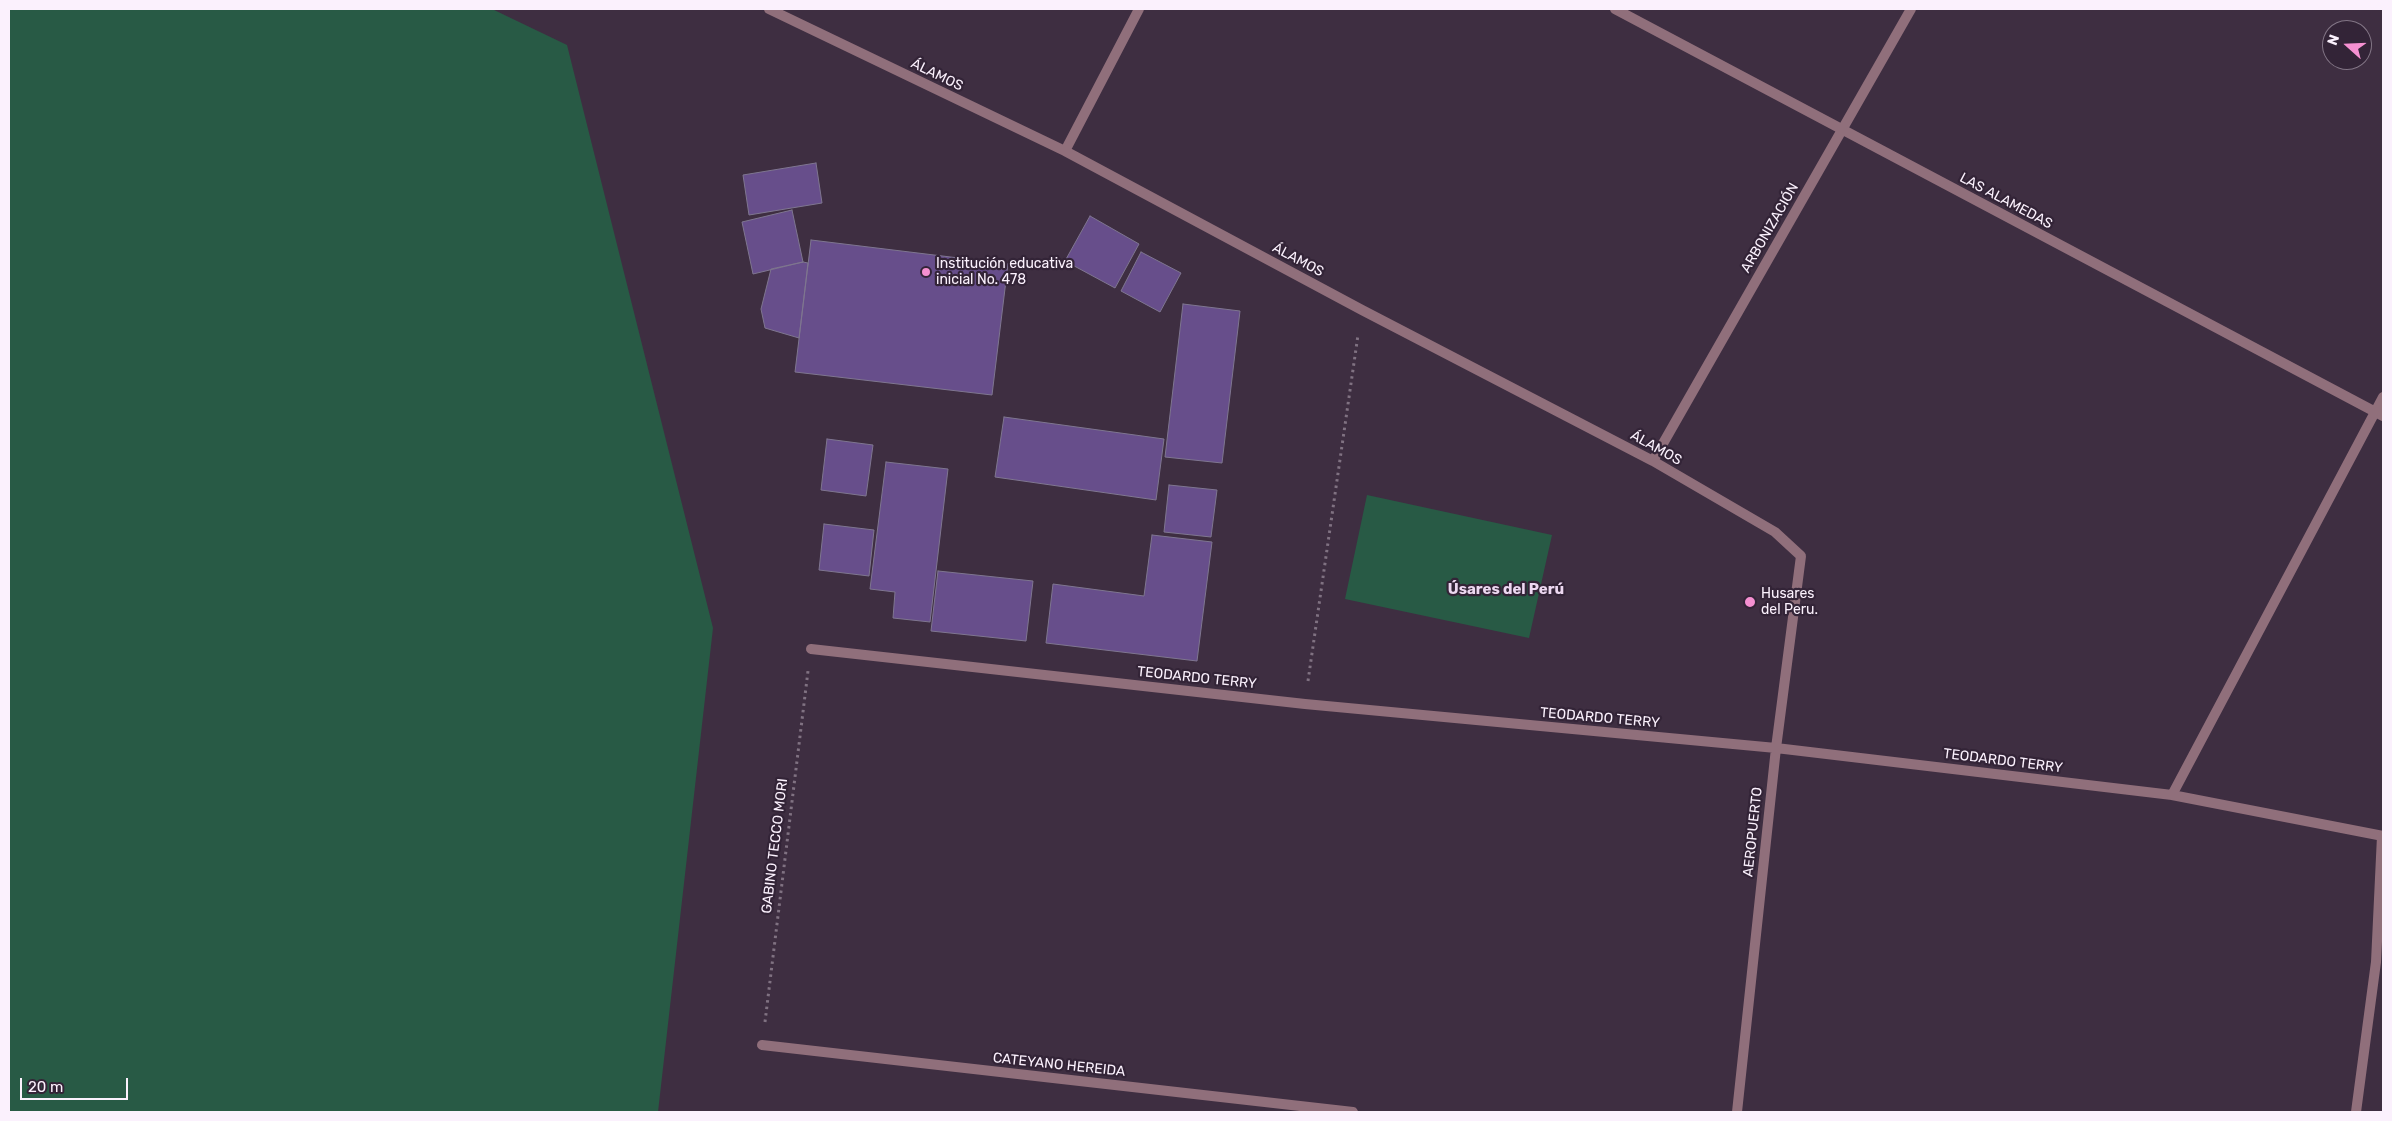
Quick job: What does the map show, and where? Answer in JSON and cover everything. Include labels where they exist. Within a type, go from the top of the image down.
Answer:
[{"type":"street","name":"ÁLAMOS","points":[[769,9],[1065,151],[1362,310],[1653,461],[1775,532],[1801,556]]},
{"type":"street","points":[[1065,151],[1139,9]]},
{"type":"street","name":"LAS ALAMEDAS","points":[[1615,9],[2379,414]]},
{"type":"street","name":"ARBONIZACIÓN","points":[[1653,461],[1911,9]]},
{"type":"street","points":[[2172,795],[2379,414],[2383,398]]},
{"type":"street","name":"AEROPUERTO","points":[[1737,1112],[1776,748],[1801,556]]},
{"type":"street","name":"TEODARDO TERRY","points":[[811,649],[1305,704],[1776,748],[2172,795],[2383,836]]},
{"type":"street","points":[[2356,1112],[2376,962],[2383,836]]},
{"type":"street","name":"CATEYANO HEREIDA","points":[[762,1045],[1353,1112]]},
{"type":"path","points":[[1305,704],[1362,310]]},
{"type":"path","name":"GABINO TECCO MORI","points":[[762,1045],[811,649]]},
{"type":"green space","points":[[9,9],[492,9],[567,45],[713,628],[658,1112],[9,1112]]},
{"type":"green space","points":[[1367,495],[1552,535],[1529,638],[1345,599]]},
{"type":"building","points":[[816,163],[822,203],[749,215],[743,175]]},
{"type":"building","points":[[792,210],[803,262],[753,274],[742,222]]},
{"type":"building","points":[[1090,216],[1139,244],[1115,288],[1065,261]]},
{"type":"building","points":[[811,240],[1008,264],[992,395],[795,372]]},
{"type":"building","points":[[1141,252],[1181,273],[1160,312],[1121,291]]},
{"type":"building","points":[[803,262],[808,263],[799,338],[765,328],[761,309],[771,269]]},
{"type":"building","points":[[1183,304],[1240,311],[1222,463],[1165,457]]},
{"type":"building","points":[[1004,417],[1164,439],[1156,500],[995,477]]},
{"type":"building","points":[[827,439],[873,445],[866,496],[821,490]]},
{"type":"building","points":[[886,462],[948,469],[930,622],[893,618],[895,592],[870,589]]},
{"type":"building","points":[[1169,485],[1217,490],[1211,537],[1164,532]]},
{"type":"building","points":[[824,524],[874,530],[869,576],[819,570]]},
{"type":"building","points":[[1152,535],[1212,542],[1197,661],[1046,643],[1053,584],[1144,596]]},
{"type":"building","points":[[938,571],[1033,581],[1026,641],[931,631]]},
{"type":"place","name":"Institución educativa inicial No. 478","points":[[926,272]]},
{"type":"place","name":"Husares del Peru.","points":[[1750,602]]},
{"type":"district","name":"Úsares del Perú","points":[[1506,590]]}]
